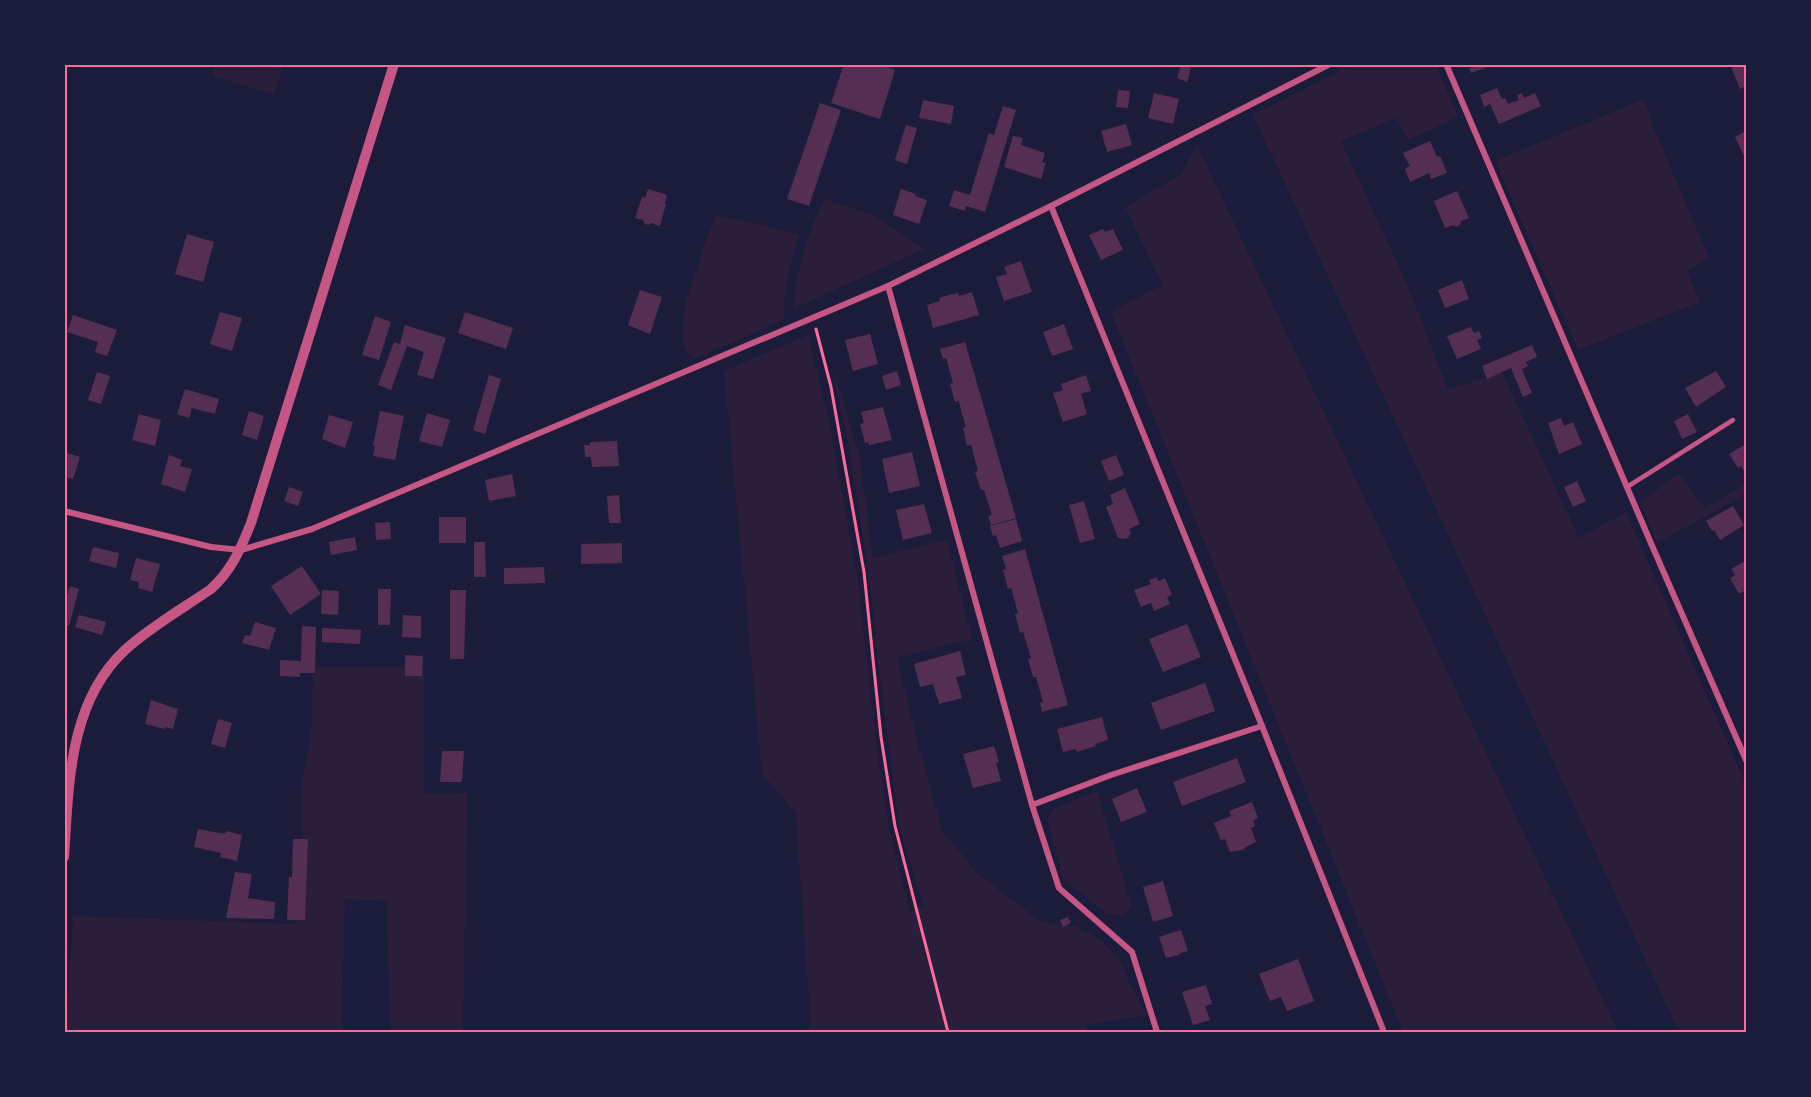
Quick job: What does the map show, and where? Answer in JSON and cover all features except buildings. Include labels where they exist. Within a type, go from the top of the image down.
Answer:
[{"type":"street","points":[[64,857],[69,785],[76,737],[83,716],[102,677],[125,650],[222,579],[241,550],[394,64]]},
{"type":"street","points":[[64,511],[211,547],[241,550],[312,529],[888,286],[1330,64]]},
{"type":"street","points":[[1446,64],[1746,760]]},
{"type":"street","points":[[1051,206],[1263,726],[1384,1032]]},
{"type":"street","points":[[888,286],[1032,805],[1059,888],[1132,952],[1157,1032]]},
{"type":"street","points":[[1032,805],[1112,775],[1263,726]]},
{"type":"lane","points":[[1627,487],[1733,420]]},
{"type":"path","points":[[813,318],[831,387],[864,572],[881,737],[895,825],[948,1032]]},
{"type":"shaded area","points":[[215,64],[283,65],[274,95],[213,76]]},
{"type":"shaded area","points":[[1350,65],[1436,65],[1458,117],[1408,140],[1396,118],[1341,141],[1410,291],[1448,390],[1502,372],[1579,538],[1626,512],[1746,785],[1746,1032],[1679,1032],[1253,115]]},
{"type":"shaded area","points":[[1644,99],[1653,126],[1709,258],[1687,272],[1700,302],[1578,350],[1495,161]]},
{"type":"shaded area","points":[[1197,145],[1618,1032],[1403,1032],[1111,312],[1162,285],[1125,207],[1180,175]]},
{"type":"shaded area","points":[[824,199],[874,215],[924,249],[793,309],[803,253]]},
{"type":"shaded area","points":[[716,215],[799,234],[785,286],[784,320],[694,359],[685,348],[684,319],[692,282]]},
{"type":"shaded area","points":[[808,335],[830,425],[858,581],[877,748],[889,827],[910,912],[923,905],[899,827],[869,577],[849,448],[831,363],[860,457],[873,558],[947,539],[972,639],[897,658],[942,830],[978,874],[1039,920],[1061,926],[1076,926],[1103,942],[1121,962],[1131,987],[1148,1015],[1085,1025],[1087,1032],[811,1032],[796,813],[762,774],[724,371]]},
{"type":"shaded area","points":[[1679,474],[1705,508],[1746,484],[1746,498],[1744,495],[1657,543],[1640,502]]},
{"type":"shaded area","points":[[424,666],[424,794],[467,793],[463,1032],[391,1032],[386,901],[345,899],[342,1032],[66,1032],[73,916],[295,924],[302,834],[303,779],[311,735],[313,667]]},
{"type":"shaded area","points":[[1097,791],[1132,907],[1122,916],[1107,914],[1064,880],[1049,828],[1048,817],[1054,809]]}]
